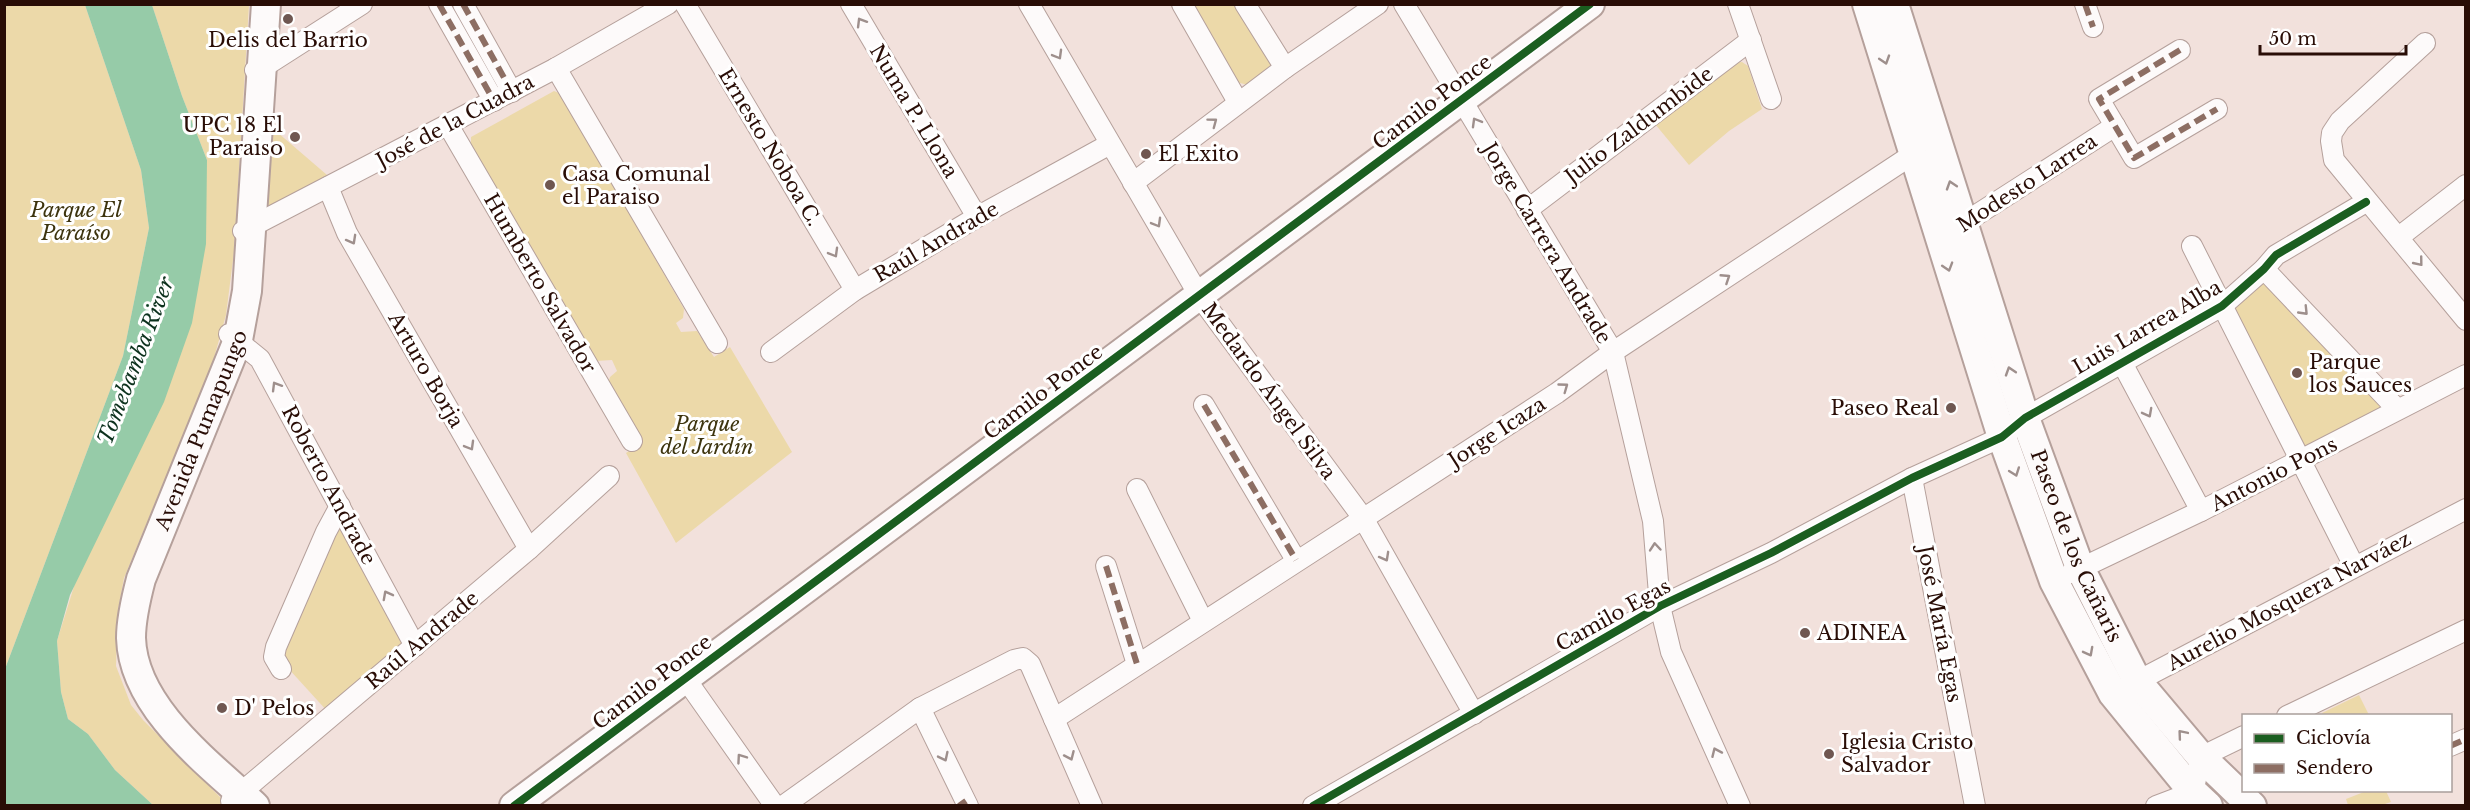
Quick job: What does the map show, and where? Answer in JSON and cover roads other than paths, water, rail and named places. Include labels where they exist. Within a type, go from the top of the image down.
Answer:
[{"type":"main road","name":"Avenida Pumapungo","points":[[242,800],[160,713],[143,687],[131,640],[133,610],[141,579],[233,337],[247,291],[246,230],[256,69],[266,4]]},
{"type":"main road","name":"Camilo Ponce","points":[[514,806],[1200,297],[1590,4]]},
{"type":"main road","name":"Paseo de los Cañaris","points":[[1867,4],[1926,146]]},
{"type":"main road","name":"Paseo de los Cañaris","points":[[1894,4],[1926,146],[1951,231],[2002,437],[2054,581],[2113,694],[2200,799]]},
{"type":"main road","name":"Paseo de los Cañaris","points":[[1951,231],[2025,417],[2080,568],[2138,681],[2201,757],[2252,806]]},
{"type":"street","points":[[256,69],[362,4]]},
{"type":"street","points":[[440,4],[494,101]]},
{"type":"street","points":[[463,4],[512,92]]},
{"type":"street","name":"José de la Cuadra","points":[[246,230],[512,92],[668,4]]},
{"type":"street","name":"Ernesto Noboa C.","points":[[685,4],[855,290]]},
{"type":"street","name":"Numa P. Llona","points":[[851,4],[977,217]]},
{"type":"street","name":"Medardo Ángel Silva","points":[[1029,4],[1200,297],[1363,518],[1474,714]]},
{"type":"street","points":[[1182,4],[1238,102]]},
{"type":"street","points":[[1245,4],[1285,68]]},
{"type":"street","points":[[1133,183],[1238,102],[1378,4]]},
{"type":"street","name":"Jorge Carrera Andrade","points":[[1404,4],[1463,99],[1612,352],[1653,520],[1660,606],[1671,652],[1740,806]]},
{"type":"street","points":[[1737,4],[1771,99]]},
{"type":"street","points":[[2085,4],[2093,27]]},
{"type":"street","name":"Julio Zaldumbide","points":[[1527,210],[1751,40]]},
{"type":"street","points":[[2425,43],[2340,121],[2332,133],[2330,149],[2334,160],[2366,202],[2466,320]]},
{"type":"street","name":"Modesto Larrea","points":[[2180,50],[2099,99],[2134,158],[2217,109]]},
{"type":"street","points":[[556,68],[717,343]]},
{"type":"street","name":"Humberto Salvador","points":[[448,125],[632,441]]},
{"type":"street","name":"Modesto Larrea","points":[[1951,231],[2115,126]]},
{"type":"street","name":"Raúl Andrade","points":[[771,352],[855,290],[977,217],[1110,144]]},
{"type":"street","name":"Jorge Icaza","points":[[1054,719],[1296,560],[1557,393],[1612,352],[1926,146]]},
{"type":"street","points":[[2398,237],[2466,185]]},
{"type":"street","name":"Arturo Borja","points":[[328,187],[348,233],[529,549]]},
{"type":"street","name":"Luis Larrea Alba","points":[[2002,437],[2025,417],[2222,306],[2264,269],[2276,255],[2366,202]]},
{"type":"street","points":[[2192,246],[2354,566]]},
{"type":"street","points":[[2264,269],[2397,409]]},
{"type":"street","name":"Roberto Andrade","points":[[233,337],[260,359],[415,646]]},
{"type":"street","points":[[2121,361],[2200,512]]},
{"type":"street","name":"Antonio Pons","points":[[2080,568],[2200,512],[2466,375]]},
{"type":"street","points":[[1204,405],[1296,560]]},
{"type":"street","name":"Camilo Egas","points":[[1313,806],[1660,606],[1771,553],[1912,478],[2002,437]]},
{"type":"street","name":"Raúl Andrade","points":[[242,800],[609,476]]},
{"type":"street","name":"José María Egas","points":[[1912,478],[1975,806]]},
{"type":"street","points":[[1137,489],[1203,621]]},
{"type":"street","points":[[281,669],[274,657],[276,647],[326,532],[340,506]]},
{"type":"street","name":"Aurelio Mosquera Narváez","points":[[2113,694],[2466,509]]},
{"type":"street","points":[[1106,566],[1137,664]]},
{"type":"street","points":[[2054,581],[2080,568]]},
{"type":"street","points":[[2290,714],[2466,630]]},
{"type":"street","points":[[783,806],[920,708],[1014,660],[1023,658],[1030,664],[1092,806]]},
{"type":"street","points":[[684,678],[775,806]]},
{"type":"street","points":[[920,708],[964,804]]},
{"type":"street","points":[[2156,806],[2200,799],[2201,757],[2242,737]]},
{"type":"street","points":[[2452,746],[2466,739]]},
{"type":"water","name":"Tomebamba River","points":[[85,5],[152,5],[182,96],[207,160],[206,244],[192,323],[164,402],[70,595],[57,641],[61,692],[68,719],[88,734],[115,770],[153,805],[5,805],[5,669],[123,356],[149,228],[141,170]]},
{"type":"place","name":"Delis del Barrio","points":[[288,19]]},
{"type":"place","name":"UPC 18 El Paraiso","points":[[295,137]]},
{"type":"place","name":"El Exito","points":[[1146,154]]},
{"type":"place","name":"Casa Comunal el Paraiso","points":[[550,185]]},
{"type":"place","name":"Parque los Sauces","points":[[2297,373]]},
{"type":"place","name":"Paseo Real","points":[[1951,408]]},
{"type":"place","name":"ADINEA","points":[[1805,633]]},
{"type":"place","name":"D' Pelos","points":[[222,708]]},
{"type":"place","name":"Iglesia Cristo Salvador","points":[[1829,754]]},
{"type":"park label","name":"Parque El Paraíso","points":[[76,222]]},
{"type":"park label","name":"Parque del Jardín","points":[[707,436]]}]
